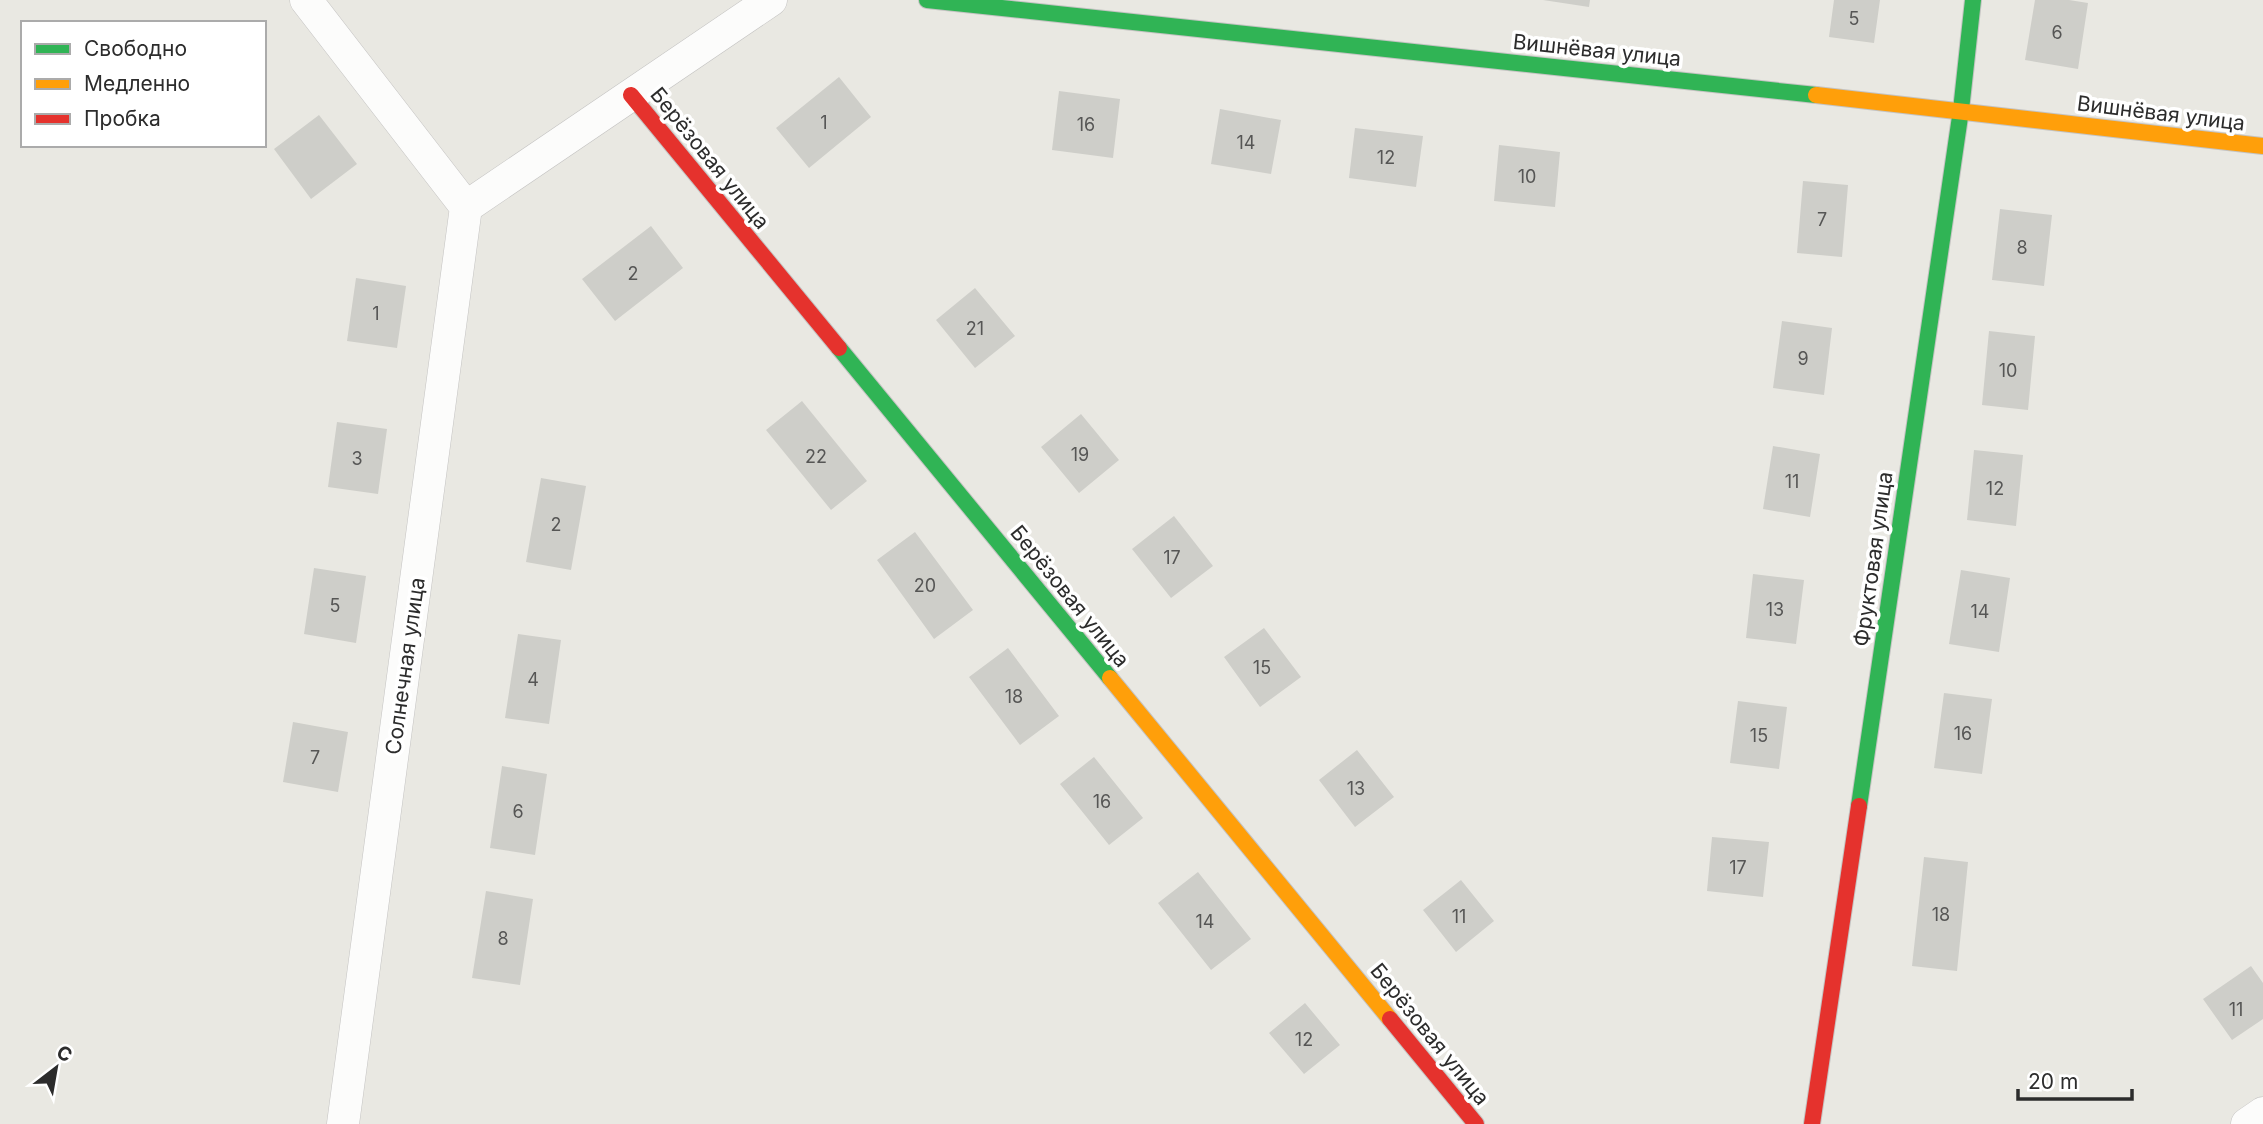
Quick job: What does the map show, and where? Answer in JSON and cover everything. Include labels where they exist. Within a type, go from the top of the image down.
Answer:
[{"type":"street","points":[[306,0],[466,207],[771,0]]},
{"type":"street","name":"Вишнёвая улица","points":[[927,0],[1961,110],[2263,146]]},
{"type":"street","name":"Фруктовая улица","points":[[1812,1124],[1961,110],[1973,0]]},
{"type":"street","name":"Берёзовая улица","points":[[631,95],[1476,1124]]},
{"type":"street","name":"Солнечная улица","points":[[343,1124],[466,207]]},
{"type":"street","points":[[2247,1124],[2263,1113]]},
{"type":"building","points":[[1543,0],[1590,0],[1589,7]]},
{"type":"building","points":[[1834,0],[1880,0],[1874,43],[1829,37]]},
{"type":"building","points":[[2035,0],[2088,3],[2078,69],[2025,60]]},
{"type":"building","points":[[839,77],[871,117],[809,168],[776,128]]},
{"type":"building","points":[[1059,91],[1120,99],[1113,158],[1052,150]]},
{"type":"building","points":[[1220,109],[1281,120],[1271,174],[1211,164]]},
{"type":"building","points":[[319,115],[357,164],[311,199],[274,149]]},
{"type":"building","points":[[1355,128],[1423,136],[1416,187],[1349,178]]},
{"type":"building","points":[[1499,145],[1560,152],[1555,207],[1494,201]]},
{"type":"building","points":[[1803,181],[1848,185],[1842,257],[1797,253]]},
{"type":"building","points":[[2000,209],[2052,215],[2044,286],[1992,280]]},
{"type":"building","points":[[651,226],[683,268],[615,321],[582,279]]},
{"type":"building","points":[[356,278],[406,286],[397,348],[347,341]]},
{"type":"building","points":[[975,288],[1015,336],[975,368],[936,320]]},
{"type":"building","points":[[1782,321],[1832,328],[1824,395],[1773,388]]},
{"type":"building","points":[[1989,331],[2035,336],[2028,410],[1982,405]]},
{"type":"building","points":[[802,401],[867,481],[831,510],[766,430]]},
{"type":"building","points":[[1081,414],[1119,460],[1079,493],[1041,447]]},
{"type":"building","points":[[337,422],[387,429],[378,494],[328,487]]},
{"type":"building","points":[[1773,446],[1820,454],[1810,517],[1763,509]]},
{"type":"building","points":[[1974,450],[2023,455],[2016,526],[1967,520]]},
{"type":"building","points":[[541,478],[586,486],[571,570],[526,562]]},
{"type":"building","points":[[1174,516],[1213,566],[1171,598],[1132,549]]},
{"type":"building","points":[[915,532],[973,610],[934,639],[877,560]]},
{"type":"building","points":[[314,568],[366,576],[356,643],[304,634]]},
{"type":"building","points":[[1961,570],[2010,578],[1999,652],[1949,644]]},
{"type":"building","points":[[1753,574],[1804,580],[1796,644],[1746,638]]},
{"type":"building","points":[[1264,628],[1301,677],[1260,707],[1224,657]]},
{"type":"building","points":[[518,634],[561,640],[549,724],[505,718]]},
{"type":"building","points":[[1008,648],[1059,716],[1020,745],[969,677]]},
{"type":"building","points":[[1944,693],[1992,699],[1982,774],[1934,768]]},
{"type":"building","points":[[1738,701],[1787,707],[1779,769],[1730,763]]},
{"type":"building","points":[[293,722],[348,732],[338,792],[283,782]]},
{"type":"building","points":[[1357,750],[1394,797],[1355,827],[1319,780]]},
{"type":"building","points":[[1094,757],[1143,818],[1109,845],[1060,784]]},
{"type":"building","points":[[502,766],[547,774],[535,855],[490,848]]},
{"type":"building","points":[[1712,837],[1769,842],[1763,897],[1707,891]]},
{"type":"building","points":[[1924,857],[1968,862],[1957,971],[1912,966]]},
{"type":"building","points":[[1198,872],[1251,939],[1211,970],[1158,903]]},
{"type":"building","points":[[1461,880],[1494,921],[1456,952],[1423,910]]},
{"type":"building","points":[[486,891],[533,899],[520,985],[472,978]]},
{"type":"building","points":[[2251,966],[2263,983],[2263,1019],[2232,1040],[2203,999]]},
{"type":"building","points":[[1305,1003],[1340,1045],[1304,1074],[1269,1033]]},
{"type":"traffic: fast","points":[[927,0],[1816,95]]},
{"type":"traffic: fast","points":[[1859,806],[1961,110],[1973,0]]},
{"type":"traffic: fast","points":[[839,348],[1110,678]]},
{"type":"traffic: slow","points":[[1816,95],[2263,146]]},
{"type":"traffic: slow","points":[[1110,678],[1390,1019]]},
{"type":"traffic: jam","points":[[631,95],[839,348]]},
{"type":"traffic: jam","points":[[1812,1124],[1859,806]]},
{"type":"traffic: jam","points":[[1390,1019],[1476,1124]]}]
